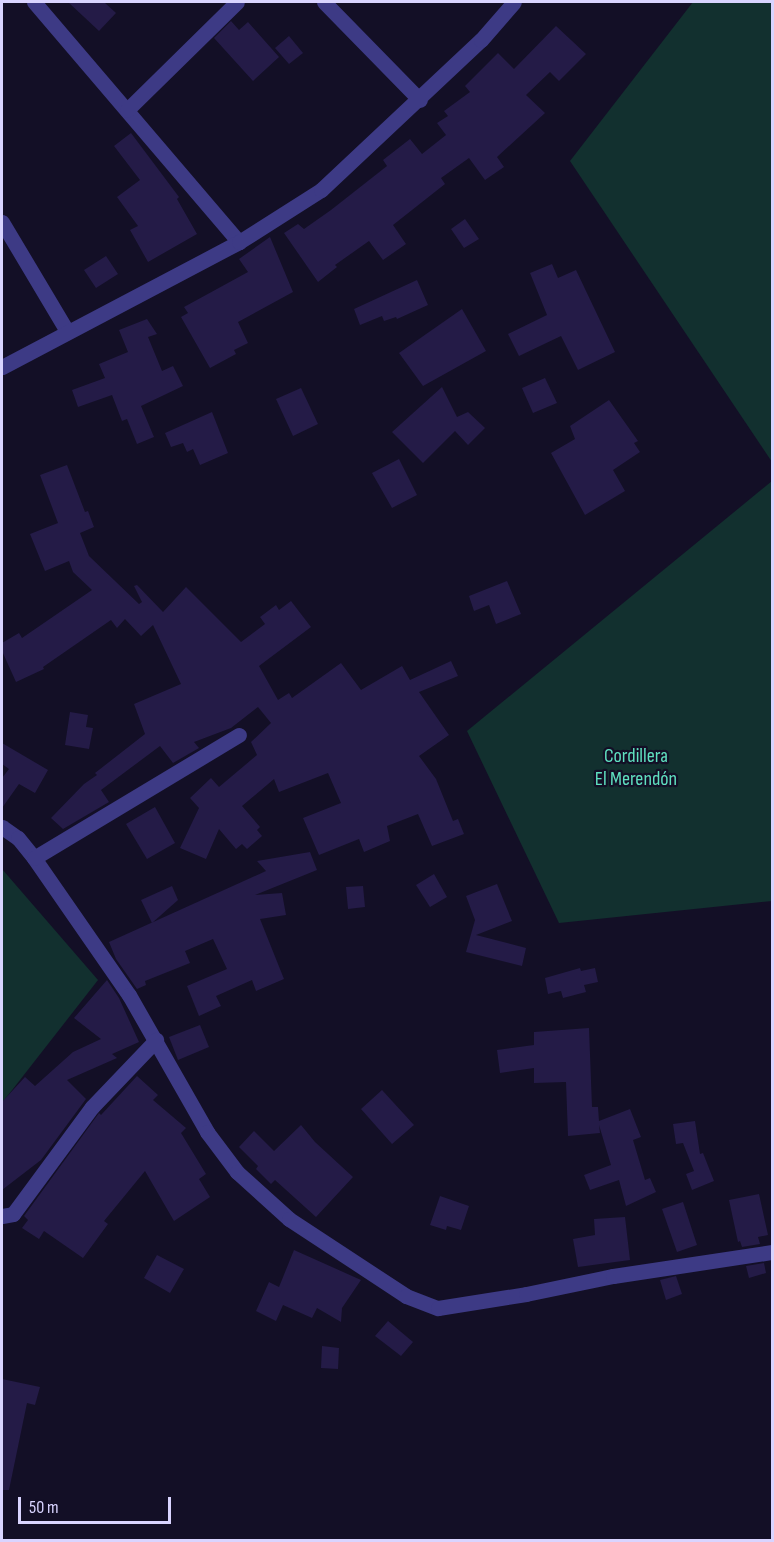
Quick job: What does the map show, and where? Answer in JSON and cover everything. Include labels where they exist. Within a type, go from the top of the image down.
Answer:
[{"type":"street","points":[[34,2],[239,242]]},
{"type":"street","points":[[127,110],[237,2]]},
{"type":"street","points":[[324,2],[420,100]]},
{"type":"street","points":[[2,367],[239,242],[321,190],[420,100],[481,40],[514,2]]},
{"type":"street","points":[[2,222],[67,331]]},
{"type":"street","points":[[34,858],[239,735]]},
{"type":"street","points":[[2,827],[18,838],[34,858],[129,995],[207,1132],[237,1172],[289,1219],[406,1296],[438,1308],[526,1294],[613,1276],[772,1252]]},
{"type":"street","points":[[2,1216],[13,1214],[92,1107],[156,1040]]},
{"type":"green space","points":[[693,2],[772,2],[772,462],[570,161]]},
{"type":"green space","name":"Cordillera El Merendón","points":[[772,481],[772,901],[559,923],[467,731]]},
{"type":"green space","points":[[2,869],[98,980],[2,1103]]},
{"type":"building","points":[[68,2],[104,2],[116,13],[99,31]]},
{"type":"building","points":[[231,21],[239,30],[248,22],[279,57],[253,81],[214,38]]},
{"type":"building","points":[[556,26],[586,54],[559,81],[550,72],[526,95],[545,113],[497,157],[504,167],[485,180],[469,158],[441,178],[445,184],[393,225],[406,244],[383,260],[369,241],[335,265],[337,267],[318,282],[284,233],[298,224],[304,229],[331,210],[387,166],[383,160],[410,139],[422,154],[446,135],[437,123],[448,116],[444,111],[470,92],[465,86],[498,53],[514,69]]},
{"type":"building","points":[[289,36],[303,53],[289,64],[275,48]]},
{"type":"building","points":[[131,133],[179,197],[177,199],[197,234],[148,262],[130,230],[138,226],[117,197],[140,180],[114,146]]},
{"type":"building","points":[[465,219],[479,239],[464,248],[451,229]]},
{"type":"building","points":[[270,237],[293,292],[238,322],[248,343],[234,350],[236,354],[210,368],[181,317],[188,313],[184,307],[248,272],[239,259]]},
{"type":"building","points":[[106,256],[118,274],[96,288],[84,270]]},
{"type":"building","points":[[552,264],[558,278],[576,270],[615,352],[578,370],[561,336],[519,356],[508,334],[547,315],[530,273]]},
{"type":"building","points":[[417,280],[428,305],[397,319],[396,317],[384,321],[382,316],[360,325],[354,309]]},
{"type":"building","points":[[462,309],[486,351],[423,386],[399,353]]},
{"type":"building","points":[[147,319],[157,334],[148,337],[162,371],[173,366],[183,386],[141,406],[154,437],[137,444],[127,419],[122,421],[112,395],[78,407],[72,390],[105,378],[99,364],[128,352],[119,330]]},
{"type":"building","points":[[545,378],[557,403],[533,413],[522,388]]},
{"type":"building","points":[[442,387],[457,417],[468,412],[485,428],[468,445],[455,431],[423,463],[392,432]]},
{"type":"building","points":[[301,388],[318,424],[293,436],[276,399]]},
{"type":"building","points":[[609,400],[638,441],[634,443],[640,452],[613,470],[625,491],[585,515],[551,453],[575,439],[570,426]]},
{"type":"building","points":[[212,412],[228,453],[200,465],[193,449],[187,452],[183,443],[171,447],[165,433]]},
{"type":"building","points":[[399,459],[417,495],[392,508],[372,473]]},
{"type":"building","points":[[67,465],[85,512],[88,511],[94,527],[80,533],[89,556],[139,604],[142,602],[134,586],[137,585],[163,612],[186,587],[241,642],[265,624],[260,617],[276,605],[279,610],[291,601],[311,627],[259,666],[278,700],[289,693],[292,698],[341,663],[361,690],[402,666],[410,680],[451,661],[458,676],[419,692],[449,735],[419,756],[436,779],[453,821],[458,819],[464,834],[432,846],[418,814],[387,826],[390,841],[364,852],[359,839],[319,855],[303,818],[341,803],[328,773],[279,792],[274,779],[242,806],[260,827],[257,830],[262,836],[247,849],[242,844],[236,849],[219,829],[206,859],[180,848],[199,808],[190,798],[211,778],[219,787],[257,755],[251,742],[271,723],[258,707],[231,728],[194,742],[199,748],[173,763],[160,746],[101,790],[109,802],[63,829],[51,818],[84,784],[97,775],[95,773],[145,734],[134,704],[181,684],[153,625],[141,636],[125,619],[117,628],[111,620],[43,667],[44,669],[16,682],[2,651],[2,643],[19,633],[22,638],[92,590],[73,572],[69,561],[45,571],[30,534],[58,523],[40,475]]},
{"type":"building","points":[[507,581],[521,614],[496,624],[489,605],[474,611],[469,596]]},
{"type":"building","points":[[70,712],[88,715],[86,727],[93,728],[89,749],[65,745]]},
{"type":"building","points":[[2,743],[48,770],[35,793],[19,784],[2,808],[2,778],[9,769],[2,764]]},
{"type":"building","points":[[155,807],[175,843],[147,859],[126,824]]},
{"type":"building","points":[[310,852],[317,870],[255,895],[282,893],[286,915],[260,919],[284,979],[256,991],[252,980],[216,996],[221,1006],[199,1016],[187,986],[227,969],[213,939],[185,951],[190,963],[145,981],[146,985],[137,989],[116,959],[109,942],[266,871],[257,861]]},
{"type":"building","points":[[434,874],[447,897],[430,907],[416,885]]},
{"type":"building","points":[[497,884],[512,921],[476,935],[526,948],[522,966],[466,952],[475,920],[466,896]]},
{"type":"building","points":[[172,886],[178,900],[152,923],[141,900]]},
{"type":"building","points":[[363,886],[365,907],[348,909],[346,887]]},
{"type":"building","points":[[580,968],[581,971],[595,968],[598,982],[584,985],[586,992],[563,998],[561,991],[548,994],[545,978]]},
{"type":"building","points":[[107,980],[119,998],[139,1042],[112,1054],[117,1058],[67,1080],[86,1099],[41,1160],[2,1190],[2,1102],[25,1077],[35,1086],[73,1052],[101,1039],[74,1018]]},
{"type":"building","points":[[200,1025],[209,1047],[178,1060],[169,1037]]},
{"type":"building","points":[[589,1028],[592,1107],[598,1107],[599,1121],[630,1109],[641,1137],[633,1140],[645,1180],[650,1178],[656,1192],[626,1206],[619,1180],[590,1190],[584,1175],[611,1165],[599,1125],[600,1133],[568,1136],[566,1082],[534,1083],[534,1068],[500,1073],[497,1050],[534,1045],[534,1032]]},
{"type":"building","points":[[137,1076],[158,1095],[153,1100],[186,1128],[181,1133],[206,1174],[199,1179],[210,1197],[174,1221],[145,1171],[104,1221],[108,1224],[83,1258],[44,1231],[39,1239],[22,1228],[28,1220],[24,1216],[99,1113],[101,1115]]},
{"type":"building","points":[[382,1090],[414,1125],[392,1144],[361,1109]]},
{"type":"building","points":[[695,1121],[700,1154],[703,1153],[714,1181],[692,1190],[686,1174],[694,1171],[683,1143],[676,1144],[673,1124]]},
{"type":"building","points":[[301,1125],[315,1142],[353,1177],[316,1217],[275,1180],[271,1184],[256,1169],[258,1166],[239,1147],[254,1131],[274,1151]]},
{"type":"building","points":[[759,1194],[768,1235],[758,1237],[760,1244],[742,1247],[740,1241],[738,1242],[729,1200]]},
{"type":"building","points":[[440,1196],[469,1206],[461,1230],[447,1226],[446,1230],[430,1225]]},
{"type":"building","points":[[683,1202],[697,1245],[677,1252],[662,1209]]},
{"type":"building","points":[[625,1217],[630,1260],[578,1267],[573,1239],[595,1235],[594,1219]]},
{"type":"building","points":[[294,1250],[361,1280],[342,1308],[341,1322],[317,1308],[312,1318],[283,1305],[276,1321],[256,1311],[269,1282],[279,1287]]},
{"type":"building","points":[[157,1255],[184,1269],[170,1293],[144,1278]]},
{"type":"building","points":[[764,1263],[766,1273],[749,1278],[746,1266]]},
{"type":"building","points":[[676,1276],[682,1294],[666,1300],[660,1280]]},
{"type":"building","points":[[388,1321],[413,1342],[401,1356],[375,1336]]},
{"type":"building","points":[[322,1346],[339,1348],[338,1369],[321,1368]]},
{"type":"building","points":[[2,1379],[40,1387],[35,1405],[27,1403],[9,1490],[2,1490]]}]
